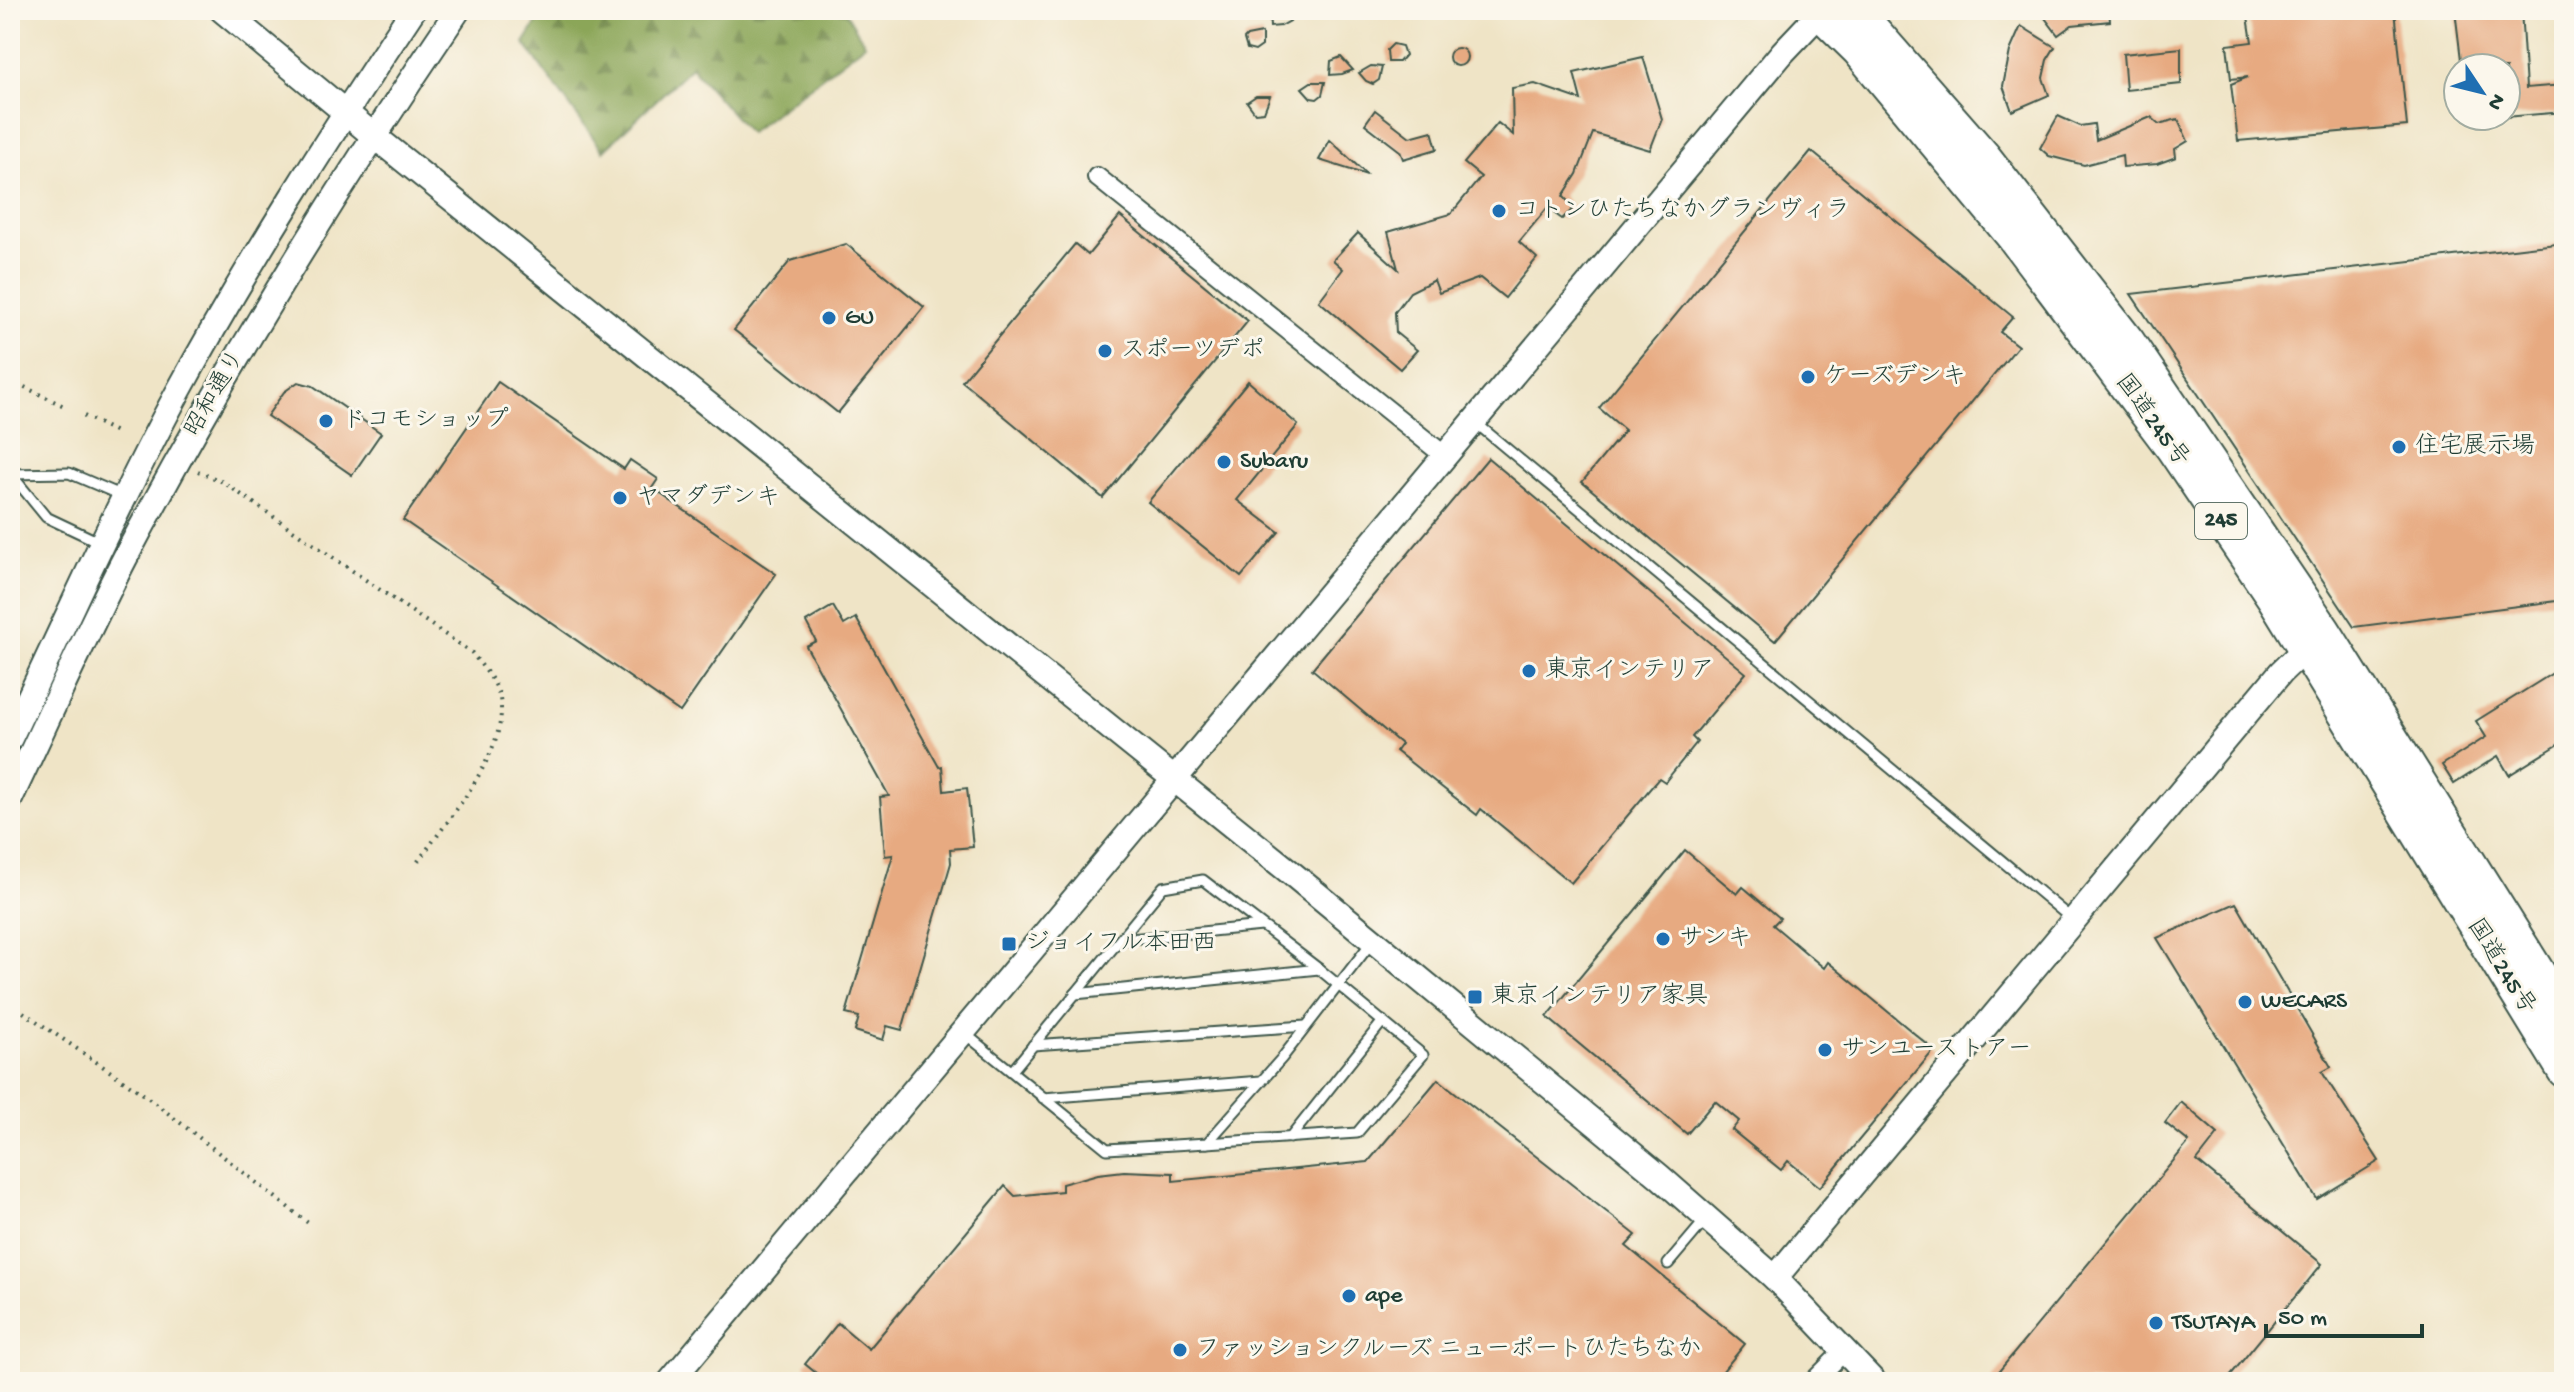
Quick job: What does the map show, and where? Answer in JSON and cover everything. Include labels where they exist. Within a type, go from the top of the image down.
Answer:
[{"type":"highway","name":"国道245号","points":[[1856,10],[1984,156],[2128,341],[2324,630],[2564,1013]]},
{"type":"highway","name":"国道245号","points":[[1822,11],[1961,173],[2172,448],[2305,649],[2564,1071]]},
{"type":"street","points":[[222,10],[374,136],[1373,940],[1708,1217],[1775,1278],[1874,1382]]},
{"type":"street","name":"昭和通り","points":[[10,738],[176,396],[228,303],[345,112],[413,10]]},
{"type":"street","name":"昭和通り","points":[[10,799],[124,560],[178,462],[301,252],[458,10]]},
{"type":"street","points":[[670,1382],[1783,52],[1822,11]]},
{"type":"street","points":[[1097,177],[1445,456]]},
{"type":"street","points":[[1775,1278],[2281,672],[2305,649]]},
{"type":"street","points":[[1813,1382],[1844,1351]]},
{"type":"lane","points":[[1474,421],[2073,920]]},
{"type":"lane","points":[[10,474],[69,473],[126,498]]},
{"type":"lane","points":[[10,474],[46,517],[102,544]]},
{"type":"lane","points":[[963,1032],[1107,1149],[1357,1133],[1423,1055],[1319,969],[1203,880],[1163,887],[1012,1071]]},
{"type":"lane","points":[[1120,940],[1262,926]]},
{"type":"lane","points":[[1207,1143],[1340,986],[1373,940]]},
{"type":"lane","points":[[1075,994],[1319,969]]},
{"type":"lane","points":[[1290,1138],[1383,1021]]},
{"type":"lane","points":[[1033,1045],[1306,1026]]},
{"type":"lane","points":[[1043,1098],[1261,1081]]},
{"type":"lane","points":[[1668,1264],[1708,1217]]},
{"type":"path","points":[[10,380],[66,407]]},
{"type":"path","points":[[84,416],[118,433]]},
{"type":"path","points":[[178,462],[223,482],[472,653],[497,688],[500,725],[491,750],[476,779],[416,864]]},
{"type":"path","points":[[10,1003],[146,1096],[312,1226]]},
{"type":"green space","points":[[545,10],[844,10],[865,44],[749,133],[691,67],[603,151],[524,43]]},
{"type":"building","points":[[1269,10],[1284,10],[1290,21],[1270,27]]},
{"type":"building","points":[[2039,10],[2109,10],[2110,21],[2072,25],[2058,35]]},
{"type":"building","points":[[2247,10],[2395,10],[2407,126],[2238,141],[2231,84],[2248,77],[2231,79],[2227,45],[2252,42]]},
{"type":"building","points":[[2455,10],[2521,10],[2526,88],[2564,85],[2564,112],[2522,116],[2522,52],[2460,52]]},
{"type":"building","points":[[2021,26],[2055,47],[2047,60],[2043,78],[2049,95],[2012,111],[2003,86],[2010,51]]},
{"type":"building","points":[[1262,33],[1262,46],[1255,51],[1247,49],[1244,39]]},
{"type":"building","points":[[1393,44],[1402,46],[1405,55],[1399,62],[1388,62],[1387,50]]},
{"type":"building","points":[[1458,48],[1467,57],[1458,66],[1449,57]]},
{"type":"building","points":[[2181,48],[2181,84],[2126,90],[2123,54]]},
{"type":"building","points":[[1341,57],[1353,70],[1330,75],[1331,61]]},
{"type":"building","name":"コトンひたちなかグランヴィラ","points":[[1643,57],[1662,119],[1650,150],[1593,133],[1577,174],[1563,196],[1574,208],[1562,219],[1547,208],[1519,242],[1537,258],[1505,298],[1480,278],[1439,293],[1434,280],[1410,292],[1395,312],[1396,333],[1417,350],[1400,369],[1319,301],[1343,269],[1333,260],[1358,233],[1398,269],[1388,232],[1451,214],[1481,177],[1464,163],[1498,123],[1513,135],[1512,88],[1535,84],[1581,100],[1574,73]]},
{"type":"building","points":[[1371,66],[1382,67],[1379,80],[1373,84],[1359,73]]},
{"type":"building","points":[[1311,82],[1325,82],[1322,95],[1317,99],[1311,98],[1302,88]]},
{"type":"building","points":[[1256,96],[1270,96],[1264,112],[1255,113],[1247,102]]},
{"type":"building","points":[[1375,110],[1410,137],[1432,131],[1437,149],[1403,159],[1400,151],[1365,124]]},
{"type":"building","points":[[2058,116],[2080,126],[2094,124],[2096,140],[2151,117],[2159,124],[2178,119],[2188,141],[2175,149],[2176,157],[2157,164],[2123,167],[2122,155],[2084,165],[2049,156],[2040,148]]},
{"type":"building","points":[[1330,140],[1367,175],[1319,160]]},
{"type":"building","name":"ケーズデンキ","points":[[1811,151],[2013,317],[2000,332],[2018,346],[1775,641],[1582,482],[1625,430],[1599,408]]},
{"type":"building","name":"スポーツデポ","points":[[1120,216],[1248,321],[1103,498],[962,381],[1075,244],[1088,255]]},
{"type":"building","name":"住宅展示場","points":[[2564,243],[2564,600],[2354,627],[2131,294]]},
{"type":"building","name":"GU","points":[[846,244],[924,307],[838,413],[734,330],[790,261]]},
{"type":"building","name":"Subaru","points":[[1248,381],[1298,425],[1237,500],[1279,532],[1241,577],[1148,502]]},
{"type":"building","points":[[298,382],[313,386],[381,433],[352,475],[267,416],[284,392]]},
{"type":"building","points":[[498,382],[624,469],[630,460],[658,479],[652,488],[776,574],[680,712],[403,520]]},
{"type":"building","name":"東京インテリア","points":[[1488,458],[1746,673],[1692,737],[1697,742],[1665,782],[1659,778],[1571,883],[1481,809],[1477,815],[1396,751],[1401,744],[1312,669]]},
{"type":"building","points":[[833,606],[844,625],[856,618],[939,767],[942,766],[944,791],[967,788],[973,847],[950,849],[951,863],[902,1030],[887,1026],[883,1040],[855,1031],[859,1017],[846,1014],[893,855],[885,856],[880,797],[889,796],[806,646],[816,641],[806,622]]},
{"type":"building","points":[[2564,666],[2564,741],[2509,775],[2498,756],[2454,784],[2442,765],[2486,737],[2476,721]]},
{"type":"building","points":[[1685,850],[1737,894],[1743,887],[1780,918],[1773,925],[1824,968],[1828,962],[1934,1050],[1820,1187],[1788,1161],[1781,1170],[1732,1130],[1739,1121],[1715,1101],[1687,1134],[1547,1017]]},
{"type":"building","name":"WECARS","points":[[2236,903],[2331,1067],[2322,1072],[2379,1161],[2317,1199],[2157,938]]},
{"type":"building","points":[[1438,1079],[1636,1235],[1626,1246],[1745,1344],[1714,1382],[827,1382],[805,1364],[838,1323],[869,1349],[1005,1186],[1015,1196],[1062,1191],[1062,1184],[1124,1171],[1173,1173],[1173,1181],[1368,1162]]},
{"type":"building","name":"TSUTAYA","points":[[2181,1102],[2218,1134],[2197,1161],[2322,1264],[2225,1382],[1990,1382],[2189,1142],[2165,1123]]},
{"type":"place","name":"コトンひたちなかグランヴィラ","points":[[1499,211]]},
{"type":"place","name":"GU","points":[[829,318]]},
{"type":"place","name":"スポーツデポ","points":[[1105,351]]},
{"type":"place","name":"ケーズデンキ","points":[[1808,377]]},
{"type":"place","name":"ドコモショップ","points":[[326,421]]},
{"type":"place","name":"住宅展示場","points":[[2399,447]]},
{"type":"place","name":"Subaru","points":[[1224,462]]},
{"type":"place","name":"ヤマダデンキ","points":[[620,498]]},
{"type":"place","name":"東京インテリア","points":[[1529,671]]},
{"type":"place","name":"サンキ","points":[[1663,939]]},
{"type":"place","name":"ジョイフル本田西","points":[[1009,944]]},
{"type":"place","name":"東京インテリア家具","points":[[1475,997]]},
{"type":"place","name":"WECARS","points":[[2245,1002]]},
{"type":"place","name":"サンユーストアー","points":[[1825,1050]]},
{"type":"place","name":"ape","points":[[1349,1296]]},
{"type":"place","name":"TSUTAYA","points":[[2156,1323]]},
{"type":"place","name":"ファッションクルーズ ニューポートひたちなか","points":[[1180,1350]]}]
